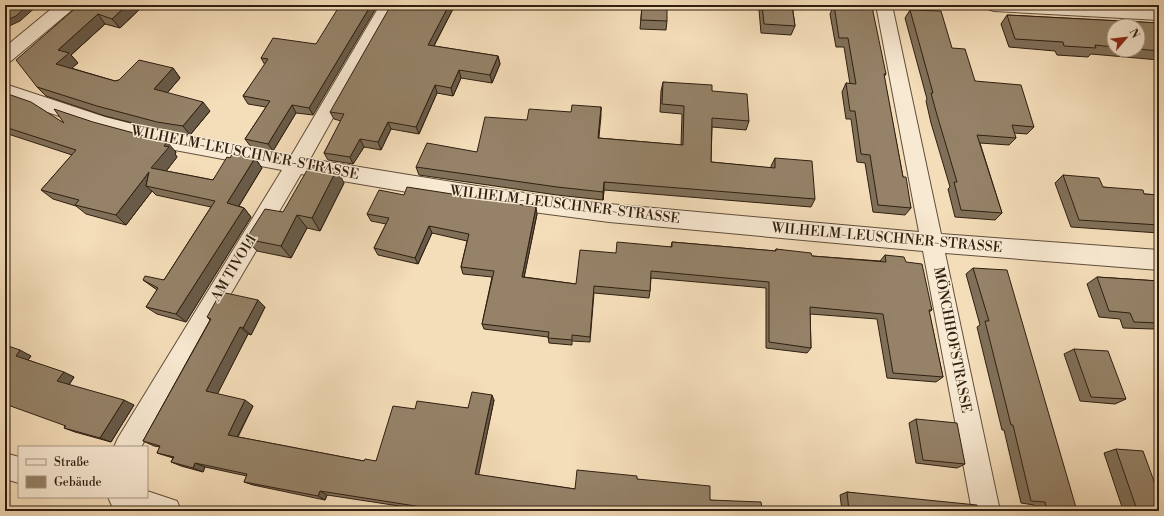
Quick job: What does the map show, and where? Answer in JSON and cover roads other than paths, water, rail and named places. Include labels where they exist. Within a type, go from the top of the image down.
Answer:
[{"type":"street","points":[[5,57],[67,5]]},
{"type":"street","name":"AM TIVOLI","points":[[128,446],[296,165],[388,5]]},
{"type":"street","name":"MÖNCHHOFSTRASSE","points":[[884,5],[933,242],[986,511]]},
{"type":"street","points":[[994,5],[1159,14]]},
{"type":"street","name":"WILHELM-LEUSCHNER-STRASSE","points":[[5,91],[104,124],[164,140],[296,165],[502,199],[609,213],[933,242],[1159,260]]},
{"type":"street","points":[[5,466],[18,470]]},
{"type":"street","points":[[124,498],[167,511]]}]
